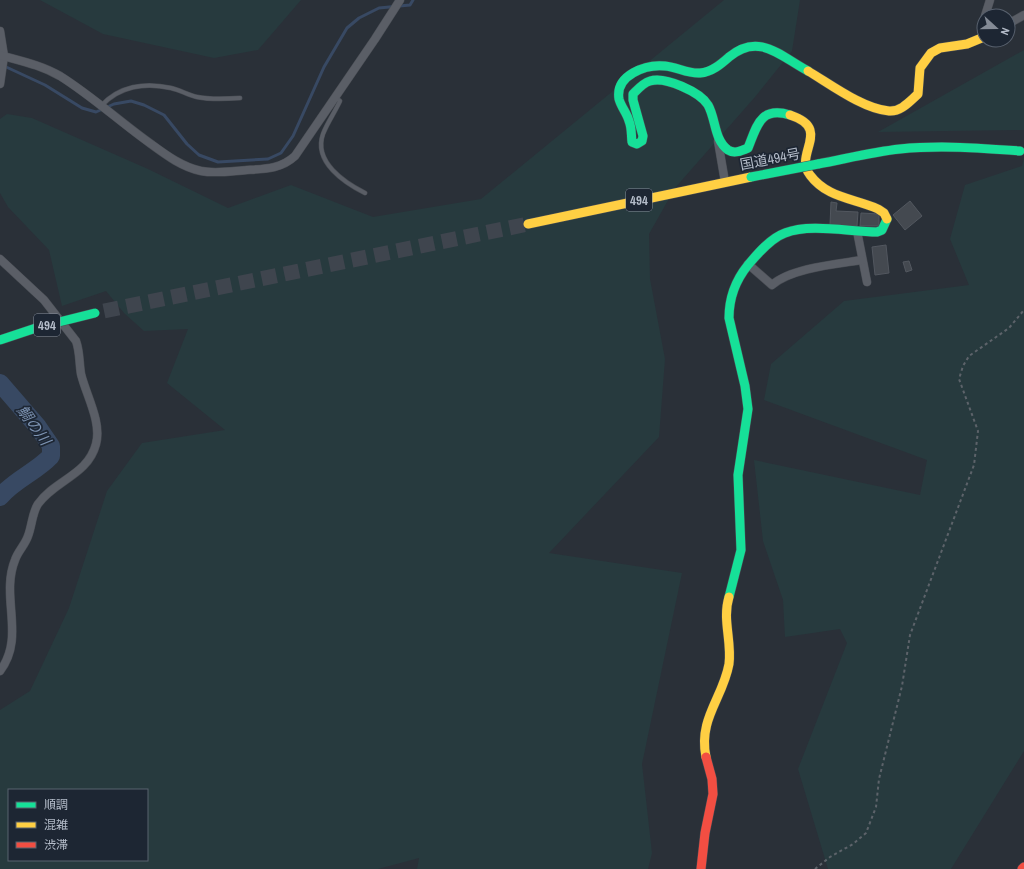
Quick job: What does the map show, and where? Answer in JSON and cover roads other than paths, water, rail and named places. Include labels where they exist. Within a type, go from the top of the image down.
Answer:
[{"type":"main road","points":[[701,869],[705,834],[713,795],[713,780],[704,752],[704,735],[707,719],[724,683],[729,663],[729,646],[725,616],[742,542],[737,477],[748,411],[747,397],[733,343],[729,305],[736,281],[748,264],[773,240],[783,233],[808,229],[877,232],[882,230],[887,219],[886,215],[875,208],[836,196],[828,192],[813,178],[805,168],[804,162],[812,138],[811,132],[804,123],[784,113],[770,114],[759,121],[748,148],[743,151],[733,152],[718,141],[711,113],[704,100],[691,91],[670,82],[657,80],[643,84],[633,94],[633,107],[640,120],[643,139],[637,144],[632,142],[631,127],[619,97],[622,84],[628,77],[640,69],[649,66],[665,66],[694,73],[703,73],[720,66],[741,47],[756,44],[763,46],[865,104],[880,109],[897,110],[913,100],[918,94],[920,68],[931,53],[940,48],[967,44],[976,40]]},
{"type":"main road","name":"国道494号","points":[[528,224],[725,182],[881,151],[911,148],[964,147],[1020,151]]},
{"type":"main road","name":"494","points":[[0,340],[39,327],[99,312]]},
{"type":"street","points":[[2,55],[42,67],[60,76],[101,106],[122,124],[178,162],[197,169],[214,172],[270,169],[288,163],[295,156],[400,0]]},
{"type":"street","points":[[0,31],[2,55],[0,84]]},
{"type":"street","points":[[718,141],[725,182]]},
{"type":"street","points":[[857,231],[866,282]]},
{"type":"street","points":[[0,260],[44,300],[76,341],[79,349],[81,372],[97,425],[98,434],[94,453],[88,462],[53,489],[37,505],[28,537],[15,558],[9,585],[8,605],[13,629],[11,649],[0,671]]},
{"type":"street","points":[[748,264],[772,285],[777,280],[814,267],[862,260]]},
{"type":"lane","points":[[101,106],[109,97],[120,90],[133,87],[171,88],[198,97],[216,100],[240,98]]},
{"type":"lane","points":[[335,97],[340,101],[323,134],[320,146],[324,159],[333,171],[355,188],[366,193]]},
{"type":"waterway","points":[[4,66],[45,85],[82,108],[96,112],[114,104],[131,101],[144,105],[164,115],[187,144],[199,155],[218,162],[268,159],[281,153],[293,136],[324,67],[347,28],[359,18],[379,8],[410,5],[413,0]]},
{"type":"waterway","name":"鯛の川","points":[[0,383],[38,427],[51,446],[51,456],[0,497]]},
{"type":"tunnel","points":[[104,311],[528,224]]}]
